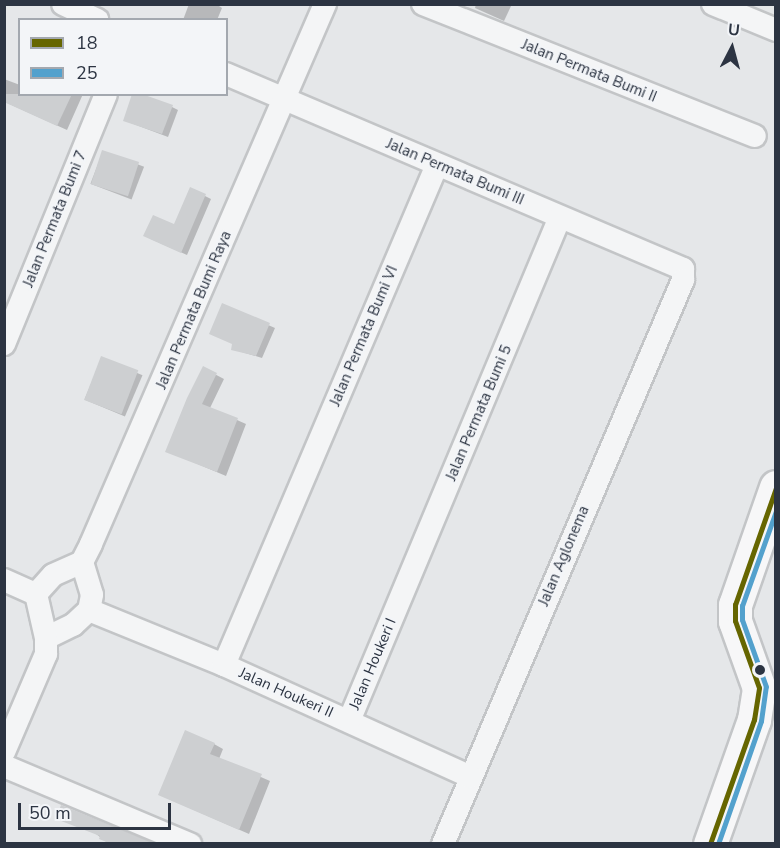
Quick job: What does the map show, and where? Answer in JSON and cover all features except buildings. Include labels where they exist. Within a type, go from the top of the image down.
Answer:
[{"type":"main road","points":[[710,843],[754,720],[767,691],[735,621],[735,604],[774,496]]},
{"type":"street","points":[[63,4],[94,18]]},
{"type":"street","name":"Jalan Permata Bumi Raya","points":[[82,562],[136,445],[325,4]]},
{"type":"street","name":"Jalan Permata Bumi II","points":[[423,4],[755,135]]},
{"type":"street","points":[[713,4],[776,30]]},
{"type":"street","name":"Jalan Permata Bumi III","points":[[228,75],[683,269]]},
{"type":"street","name":"Jalan Permata Bumi 7","points":[[4,344],[105,96]]},
{"type":"street","name":"Jalan Permata Bumi VI","points":[[291,507],[437,165]]},
{"type":"street","name":"Jalan Permata Bumi 5","points":[[398,608],[560,217]]},
{"type":"street","name":"Jalan Aglonema","points":[[443,843],[683,280],[683,269]]},
{"type":"street","name":"Jalan Houkeri II","points":[[291,507],[224,665],[471,777]]},
{"type":"street","points":[[36,594],[53,575],[82,562],[92,595],[89,610],[73,625],[46,638]]},
{"type":"street","points":[[4,580],[36,594]]},
{"type":"street","points":[[4,752],[41,669],[46,638],[36,594]]},
{"type":"street","name":"Jalan Houkeri I","points":[[349,721],[398,608]]},
{"type":"street","points":[[89,610],[224,665]]},
{"type":"street","points":[[4,766],[190,843]]},
{"type":"transit line","name":"18","points":[[710,844],[754,720],[759,688],[735,621],[735,605],[776,488]]},
{"type":"transit line","name":"25","points":[[718,844],[761,721],[766,687],[742,620],[742,606],[776,511]]}]
